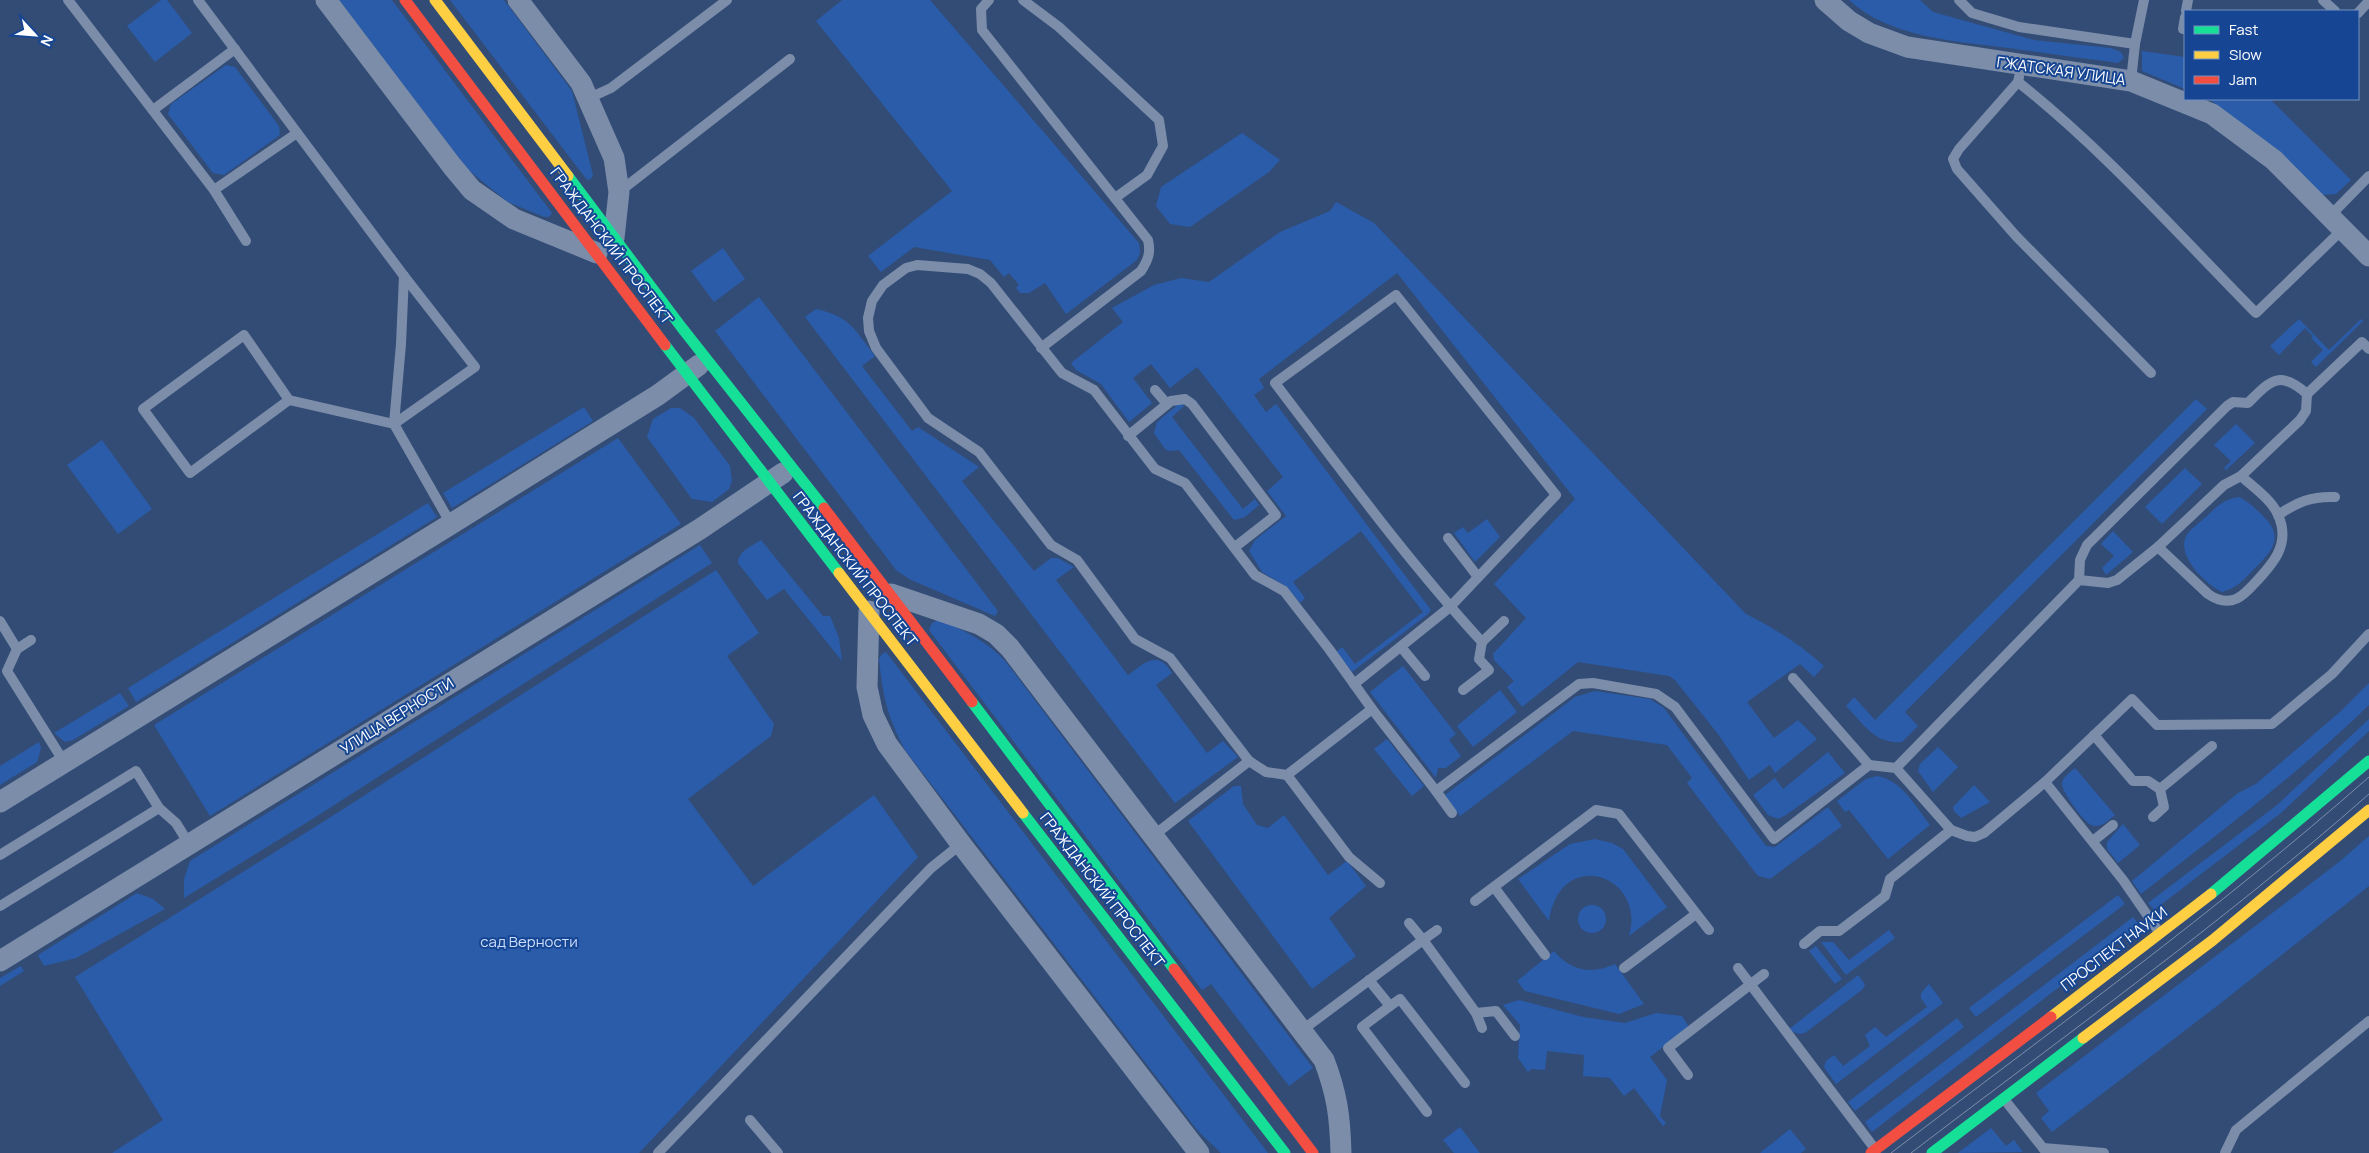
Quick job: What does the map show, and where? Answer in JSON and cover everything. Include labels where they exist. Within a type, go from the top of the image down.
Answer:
[{"type":"main road","name":"ГРАЖДАНСКИЙ ПРОСПЕКТ","points":[[406,0],[770,483],[1285,1153]]},
{"type":"main road","name":"ГРАЖДАНСКИЙ ПРОСПЕКТ","points":[[434,0],[707,359],[891,594],[1313,1153]]},
{"type":"main road","name":"ПРОСПЕКТ НАУКИ","points":[[1873,1151],[2196,907],[2369,761]]},
{"type":"main road","points":[[1932,1153],[2213,940],[2369,810]]},
{"type":"street","points":[[326,0],[472,190],[514,219],[597,253]]},
{"type":"street","points":[[518,0],[581,83],[614,158],[619,192],[614,238]]},
{"type":"street","name":"ГЖАТСКАЯ УЛИЦА","points":[[1825,0],[1849,21],[1869,34],[1907,47],[2019,74],[2131,81],[2212,114],[2224,121],[2274,160],[2369,256]]},
{"type":"street","points":[[0,802],[451,524],[689,374],[707,359]]},
{"type":"street","name":"УЛИЦА ВЕРНОСТИ","points":[[0,961],[700,529],[791,467]]},
{"type":"street","points":[[891,594],[980,624],[996,634],[1010,648],[1324,1060],[1334,1087],[1340,1117],[1341,1153]]},
{"type":"street","points":[[869,611],[867,687],[874,715],[887,744],[961,844],[1199,1153]]},
{"type":"lane","points":[[68,0],[214,190],[246,241]]},
{"type":"lane","points":[[198,0],[404,276],[475,367],[394,424],[289,400],[244,335],[142,410],[190,473],[289,400]]},
{"type":"lane","points":[[589,98],[611,88],[728,0]]},
{"type":"lane","points":[[989,0],[981,9],[982,30],[1148,240],[1150,250],[1148,260],[1141,271],[1041,348]]},
{"type":"lane","points":[[1023,0],[1059,27],[1159,120],[1163,146],[1147,175],[1114,198]]},
{"type":"lane","points":[[1959,0],[1972,13],[2019,27],[2135,44]]},
{"type":"lane","points":[[2131,81],[2135,44],[2144,0]]},
{"type":"lane","points":[[2323,0],[2334,10]]},
{"type":"lane","points":[[2359,12],[2369,1]]},
{"type":"lane","points":[[2183,30],[2184,24]]},
{"type":"lane","points":[[153,110],[235,49]]},
{"type":"lane","points":[[619,192],[790,59]]},
{"type":"lane","points":[[2151,373],[2016,236],[1957,169],[1953,159],[1959,149],[2019,74],[2042,100],[2109,163],[2256,313],[2336,223],[2369,176]]},
{"type":"lane","points":[[214,190],[297,133]]},
{"type":"lane","points":[[1380,883],[1349,857],[1287,775],[1266,772],[1249,761],[1170,658],[1135,639],[1077,560],[1051,545],[979,452],[928,418],[876,348],[869,331],[868,318],[872,301],[883,286],[906,268],[917,265],[968,269],[980,274],[991,283],[1062,373],[1094,390],[1155,469],[1185,483],[1255,575],[1284,592],[1452,813]]},
{"type":"lane","points":[[404,276],[401,344],[394,424],[451,524]]},
{"type":"lane","points":[[1354,684],[1450,607],[1556,496],[1396,295],[1275,383],[1450,607],[1482,642]]},
{"type":"lane","points":[[2079,580],[2101,583],[2117,580],[2158,547],[2224,485],[2241,476],[2300,420],[2306,411],[2307,394],[2362,342],[2369,349]]},
{"type":"lane","points":[[1896,768],[2079,580],[2080,560],[2087,545],[2227,406],[2233,402],[2248,403],[2271,381],[2284,380],[2298,385],[2307,394]]},
{"type":"lane","points":[[1155,390],[1167,404]]},
{"type":"lane","points":[[1128,436],[1167,404],[1177,399],[1185,399],[1192,404],[1276,515],[1235,547]]},
{"type":"lane","points":[[2158,547],[2208,594],[2216,599],[2235,600],[2264,574],[2278,558],[2282,548],[2282,529],[2278,515],[2241,476]]},
{"type":"lane","points":[[2278,515],[2306,499],[2335,497]]},
{"type":"lane","points":[[1448,538],[1478,577]]},
{"type":"lane","points":[[0,621],[17,648]]},
{"type":"lane","points":[[1463,690],[1488,670],[1479,659],[1482,642],[1504,621]]},
{"type":"lane","points":[[1793,678],[1869,765],[1896,768],[1951,830],[1975,837],[1984,833],[2045,782],[2132,699],[2157,725],[2272,724],[2332,674],[2369,634]]},
{"type":"lane","points":[[30,640],[17,648],[3,671],[64,762]]},
{"type":"lane","points":[[1401,646],[1425,676]]},
{"type":"lane","points":[[1436,791],[1579,684],[1593,682],[1656,694],[1675,707],[1774,840],[1869,765]]},
{"type":"lane","points":[[1287,775],[1372,709]]},
{"type":"lane","points":[[2094,735],[2133,780],[2148,781],[2160,789],[2164,807],[2152,817]]},
{"type":"lane","points":[[2160,789],[2212,746]]},
{"type":"lane","points":[[1153,836],[1249,761]]},
{"type":"lane","points":[[0,854],[136,771],[159,808],[176,823],[189,844]]},
{"type":"lane","points":[[2045,782],[2093,841],[2160,933]]},
{"type":"lane","points":[[0,906],[159,808]]},
{"type":"lane","points":[[1476,901],[1596,810],[1619,814],[1709,930]]},
{"type":"lane","points":[[2093,841],[2113,824]]},
{"type":"lane","points":[[1804,944],[1820,931],[1839,931],[1876,903],[1885,896],[1890,879],[1951,830]]},
{"type":"lane","points":[[658,1153],[932,868],[961,844]]},
{"type":"lane","points":[[1494,887],[1545,955]]},
{"type":"lane","points":[[1624,968],[1696,914]]},
{"type":"lane","points":[[1409,923],[1476,1013],[1482,1028]]},
{"type":"lane","points":[[1302,1031],[1437,930]]},
{"type":"lane","points":[[1738,968],[1873,1151]]},
{"type":"lane","points":[[1688,1074],[1668,1048],[1764,974]]},
{"type":"lane","points":[[1369,980],[1390,1006]]},
{"type":"lane","points":[[1427,1112],[1362,1027],[1400,999],[1465,1083]]},
{"type":"lane","points":[[1476,1013],[1496,1011],[1515,1036]]},
{"type":"lane","points":[[2225,1153],[2236,1130],[2369,1021]]},
{"type":"lane","points":[[2003,1098],[2045,1150],[2104,1153]]},
{"type":"lane","points":[[750,1120],[778,1153]]},
{"type":"green space","points":[[161,0],[167,0],[192,33],[155,62],[127,26]]},
{"type":"green space","points":[[339,0],[392,0],[552,213],[549,217],[544,217],[508,202],[468,170]]},
{"type":"green space","points":[[450,0],[504,0],[572,91],[593,175],[591,179],[587,180]]},
{"type":"green space","points":[[842,0],[930,0],[1139,243],[1140,253],[1137,260],[1066,314],[1045,283],[1029,293],[1020,293],[1016,288],[1019,285],[1009,273],[1004,277],[990,260],[914,247],[881,272],[868,256],[952,191],[816,21]]},
{"type":"green space","points":[[1849,0],[1920,0],[1933,12],[2034,40],[2111,48],[2121,52],[2124,58],[2118,63],[1924,36],[1884,23],[1865,13]]},
{"type":"green space","points":[[2142,51],[2184,57],[2184,89],[2142,71]]},
{"type":"green space","points":[[226,65],[235,67],[279,126],[280,135],[224,175],[213,173],[168,114],[171,104]]},
{"type":"green space","points":[[2210,100],[2271,100],[2351,180],[2336,194],[2322,195],[2274,148]]},
{"type":"green space","points":[[1242,133],[1280,160],[1269,172],[1190,227],[1170,224],[1156,206],[1161,187]]},
{"type":"green space","points":[[1336,202],[1374,223],[1746,614],[1787,637],[1824,666],[1814,677],[1800,664],[1747,702],[1774,738],[1798,720],[1817,739],[1775,773],[1770,765],[1749,780],[1718,734],[1675,680],[1669,676],[1578,662],[1522,707],[1507,687],[1514,681],[1494,660],[1493,654],[1526,618],[1494,584],[1575,499],[1397,273],[1259,379],[1264,388],[1254,395],[1266,412],[1276,404],[1431,610],[1352,672],[1336,652],[1342,647],[1355,664],[1423,612],[1361,531],[1293,582],[1305,598],[1300,603],[1287,587],[1262,572],[1249,551],[1255,540],[1286,516],[1267,491],[1283,477],[1197,367],[1170,388],[1151,364],[1133,378],[1152,403],[1129,422],[1101,384],[1076,370],[1071,363],[1123,322],[1112,308],[1154,285],[1181,278],[1209,282],[1280,232],[1330,211]]},
{"type":"green space","points":[[723,248],[745,279],[714,302],[691,271]]},
{"type":"green space","points":[[759,297],[998,611],[995,616],[909,579],[896,570],[715,331]]},
{"type":"green space","points":[[816,309],[845,320],[856,331],[875,356],[862,366],[912,431],[918,427],[979,467],[962,481],[1034,571],[1051,558],[1058,558],[1074,567],[1056,580],[1128,675],[1150,660],[1161,661],[1172,673],[1156,685],[1207,753],[1223,741],[1238,757],[1175,803],[805,317]]},
{"type":"green space","points":[[2299,319],[2329,350],[2361,319],[2363,321],[2316,367],[2311,362],[2323,350],[2311,338],[2313,336],[2305,328],[2279,355],[2270,346]]},
{"type":"green space","points":[[2196,399],[2207,409],[1905,712],[1918,726],[1902,742],[1884,740],[1870,732],[1846,706],[1854,697],[1875,720]]},
{"type":"green space","points":[[1181,402],[1184,406],[1172,417],[1243,509],[1255,499],[1259,505],[1245,517],[1234,520],[1179,450],[1169,451],[1165,449],[1154,433],[1157,422]]},
{"type":"green space","points":[[584,407],[593,421],[452,508],[443,493]]},
{"type":"green space","points":[[671,408],[680,408],[694,418],[730,466],[732,481],[729,489],[712,502],[692,499],[647,437],[653,419]]},
{"type":"green space","points":[[2236,424],[2255,443],[2226,470],[2224,468],[2231,461],[2214,445]]},
{"type":"green space","points":[[618,438],[681,524],[210,816],[154,725]]},
{"type":"green space","points":[[102,440],[152,509],[118,534],[67,465]]},
{"type":"green space","points":[[2185,468],[2202,484],[2162,524],[2145,507]]},
{"type":"green space","points":[[2239,497],[2263,516],[2274,531],[2275,538],[2270,551],[2246,578],[2222,592],[2207,582],[2193,567],[2185,550],[2184,541],[2188,533],[2217,507]]},
{"type":"green space","points":[[428,503],[437,517],[136,702],[128,688]]},
{"type":"green space","points":[[1487,519],[1500,537],[1475,562],[1454,533],[1463,527],[1468,533]]},
{"type":"green space","points":[[2113,531],[2133,552],[2106,575],[2102,568],[2114,556],[2101,544]]},
{"type":"green space","points":[[761,540],[823,616],[830,616],[839,638],[842,661],[784,589],[767,600],[738,563],[743,552]]},
{"type":"green space","points":[[700,545],[712,563],[314,818],[184,898],[184,879],[190,861]]},
{"type":"green space","name":"сад Верности","points":[[716,570],[759,633],[727,656],[774,724],[771,736],[688,799],[753,886],[874,795],[918,857],[639,1153],[112,1153],[163,1120],[75,977],[326,820]]},
{"type":"green space","points":[[938,620],[975,637],[1006,662],[1313,1068],[1289,1086],[1211,984],[1202,990],[929,630],[932,623]]},
{"type":"green space","points":[[886,652],[1268,1153],[1221,1153],[1198,1131],[905,750],[894,727],[884,696],[879,659]]},
{"type":"green space","points":[[1403,666],[1456,734],[1449,740],[1461,756],[1446,768],[1438,768],[1436,778],[1370,692]]},
{"type":"green space","points":[[2369,683],[2369,705],[2342,730],[2258,802],[2141,894],[2132,881],[2238,793],[2256,784],[2341,711]]},
{"type":"green space","points":[[1500,690],[1517,712],[1473,747],[1457,726]]},
{"type":"green space","points":[[1595,691],[1650,699],[1664,708],[1766,846],[1775,847],[1828,807],[1842,826],[1770,879],[1758,876],[1687,783],[1692,778],[1667,745],[1573,731],[1460,816],[1445,795],[1575,697]]},
{"type":"green space","points":[[120,693],[129,706],[73,740],[65,742],[54,733]]},
{"type":"green space","points":[[2369,719],[2369,731],[2281,813],[2154,910],[2148,903],[2277,805]]},
{"type":"green space","points":[[1387,739],[1424,786],[1412,796],[1374,749]]},
{"type":"green space","points":[[39,742],[41,748],[37,762],[0,785],[0,766]]},
{"type":"green space","points":[[1938,747],[1958,767],[1933,792],[1918,771],[1920,764]]},
{"type":"green space","points":[[1828,752],[1845,773],[1786,815],[1778,819],[1768,815],[1753,795],[1775,778],[1783,789]]},
{"type":"green space","points":[[2075,768],[2115,815],[2103,824],[2094,826],[2085,820],[2065,793],[2062,783],[2065,776]]},
{"type":"green space","points":[[1877,776],[1894,783],[1908,795],[1930,825],[1888,859],[1849,810],[1845,812],[1837,801],[1866,779]]},
{"type":"green space","points":[[1974,785],[1990,802],[1961,818],[1954,811],[1953,807]]},
{"type":"green space","points":[[1234,786],[1241,786],[1243,804],[1257,825],[1268,828],[1284,815],[1328,875],[1347,861],[1366,886],[1329,918],[1356,956],[1312,989],[1188,821]]},
{"type":"green space","points":[[2123,824],[2140,845],[2118,863],[2107,849],[2107,842]]},
{"type":"green space","points":[[2369,836],[2369,886],[2217,1006],[2052,1132],[2041,1118],[2049,1111],[2036,1093],[2339,862]]},
{"type":"green space","points":[[1595,839],[1612,843],[1623,849],[1667,907],[1629,936],[1631,915],[1626,897],[1614,884],[1600,877],[1584,876],[1569,883],[1556,897],[1549,921],[1518,879],[1570,844]]},
{"type":"green space","points":[[137,893],[153,899],[165,909],[76,958],[44,966],[38,955]]},
{"type":"green space","points":[[2118,895],[2125,904],[1976,1017],[1969,1008]]},
{"type":"green space","points":[[1592,905],[1602,909],[1606,919],[1602,929],[1592,933],[1582,929],[1578,919],[1582,909]]},
{"type":"green space","points":[[2133,917],[2139,925],[1872,1132],[1865,1122]]},
{"type":"green space","points":[[1889,930],[1895,938],[1846,975],[1821,942],[1833,942],[1849,960]]},
{"type":"green space","points":[[1816,946],[1842,979],[1835,984],[1809,951]]},
{"type":"green space","points":[[1554,951],[1567,963],[1582,969],[1598,969],[1615,964],[1644,1004],[1619,1014],[1525,991],[1517,981]]},
{"type":"green space","points":[[21,966],[24,971],[0,986],[0,978]]},
{"type":"green space","points":[[1858,975],[1865,984],[1863,989],[1805,1033],[1799,1034],[1788,1030]]},
{"type":"green space","points":[[1929,984],[1943,1003],[1836,1084],[1824,1067],[1826,1061],[1834,1055],[1843,1066],[1870,1046],[1865,1035],[1875,1027],[1886,1037],[1927,1007],[1921,998],[1921,993]]},
{"type":"green space","points":[[1519,1000],[1583,1017],[1625,1023],[1656,1013],[1682,1016],[1689,1027],[1650,1057],[1667,1080],[1660,1116],[1666,1123],[1663,1126],[1634,1088],[1624,1096],[1610,1078],[1583,1076],[1584,1055],[1547,1051],[1545,1070],[1531,1069],[1528,1072],[1518,1058],[1520,1025],[1503,1005]]},
{"type":"green space","points":[[1957,1018],[1964,1027],[1855,1111],[1848,1102]]},
{"type":"green space","points":[[1460,1127],[1480,1153],[1454,1153],[1443,1140]]},
{"type":"green space","points":[[1991,1128],[2006,1146],[2014,1140],[2023,1152],[1958,1153]]},
{"type":"green space","points":[[1790,1129],[1806,1149],[1801,1153],[1760,1153]]},
{"type":"tram line","points":[[1891,1153],[2253,875],[2369,777]]},
{"type":"tram line","points":[[1911,1153],[2201,933],[2258,888],[2369,794]]},
{"type":"traffic: fast","points":[[568,176],[682,328],[824,508]]},
{"type":"traffic: fast","points":[[665,345],[839,573]]},
{"type":"traffic: fast","points":[[972,702],[1174,969]]},
{"type":"traffic: fast","points":[[2211,894],[2369,761]]},
{"type":"traffic: fast","points":[[1023,813],[1285,1153]]},
{"type":"traffic: fast","points":[[1932,1153],[2083,1038]]},
{"type":"traffic: slow","points":[[435,0],[568,176]]},
{"type":"traffic: slow","points":[[839,573],[1023,813]]},
{"type":"traffic: slow","points":[[2083,1038],[2213,940],[2369,810]]},
{"type":"traffic: slow","points":[[2051,1017],[2211,894]]},
{"type":"traffic: jam","points":[[405,0],[665,345]]},
{"type":"traffic: jam","points":[[824,508],[972,702]]},
{"type":"traffic: jam","points":[[1174,969],[1313,1153]]},
{"type":"traffic: jam","points":[[1871,1153],[2051,1017]]}]
